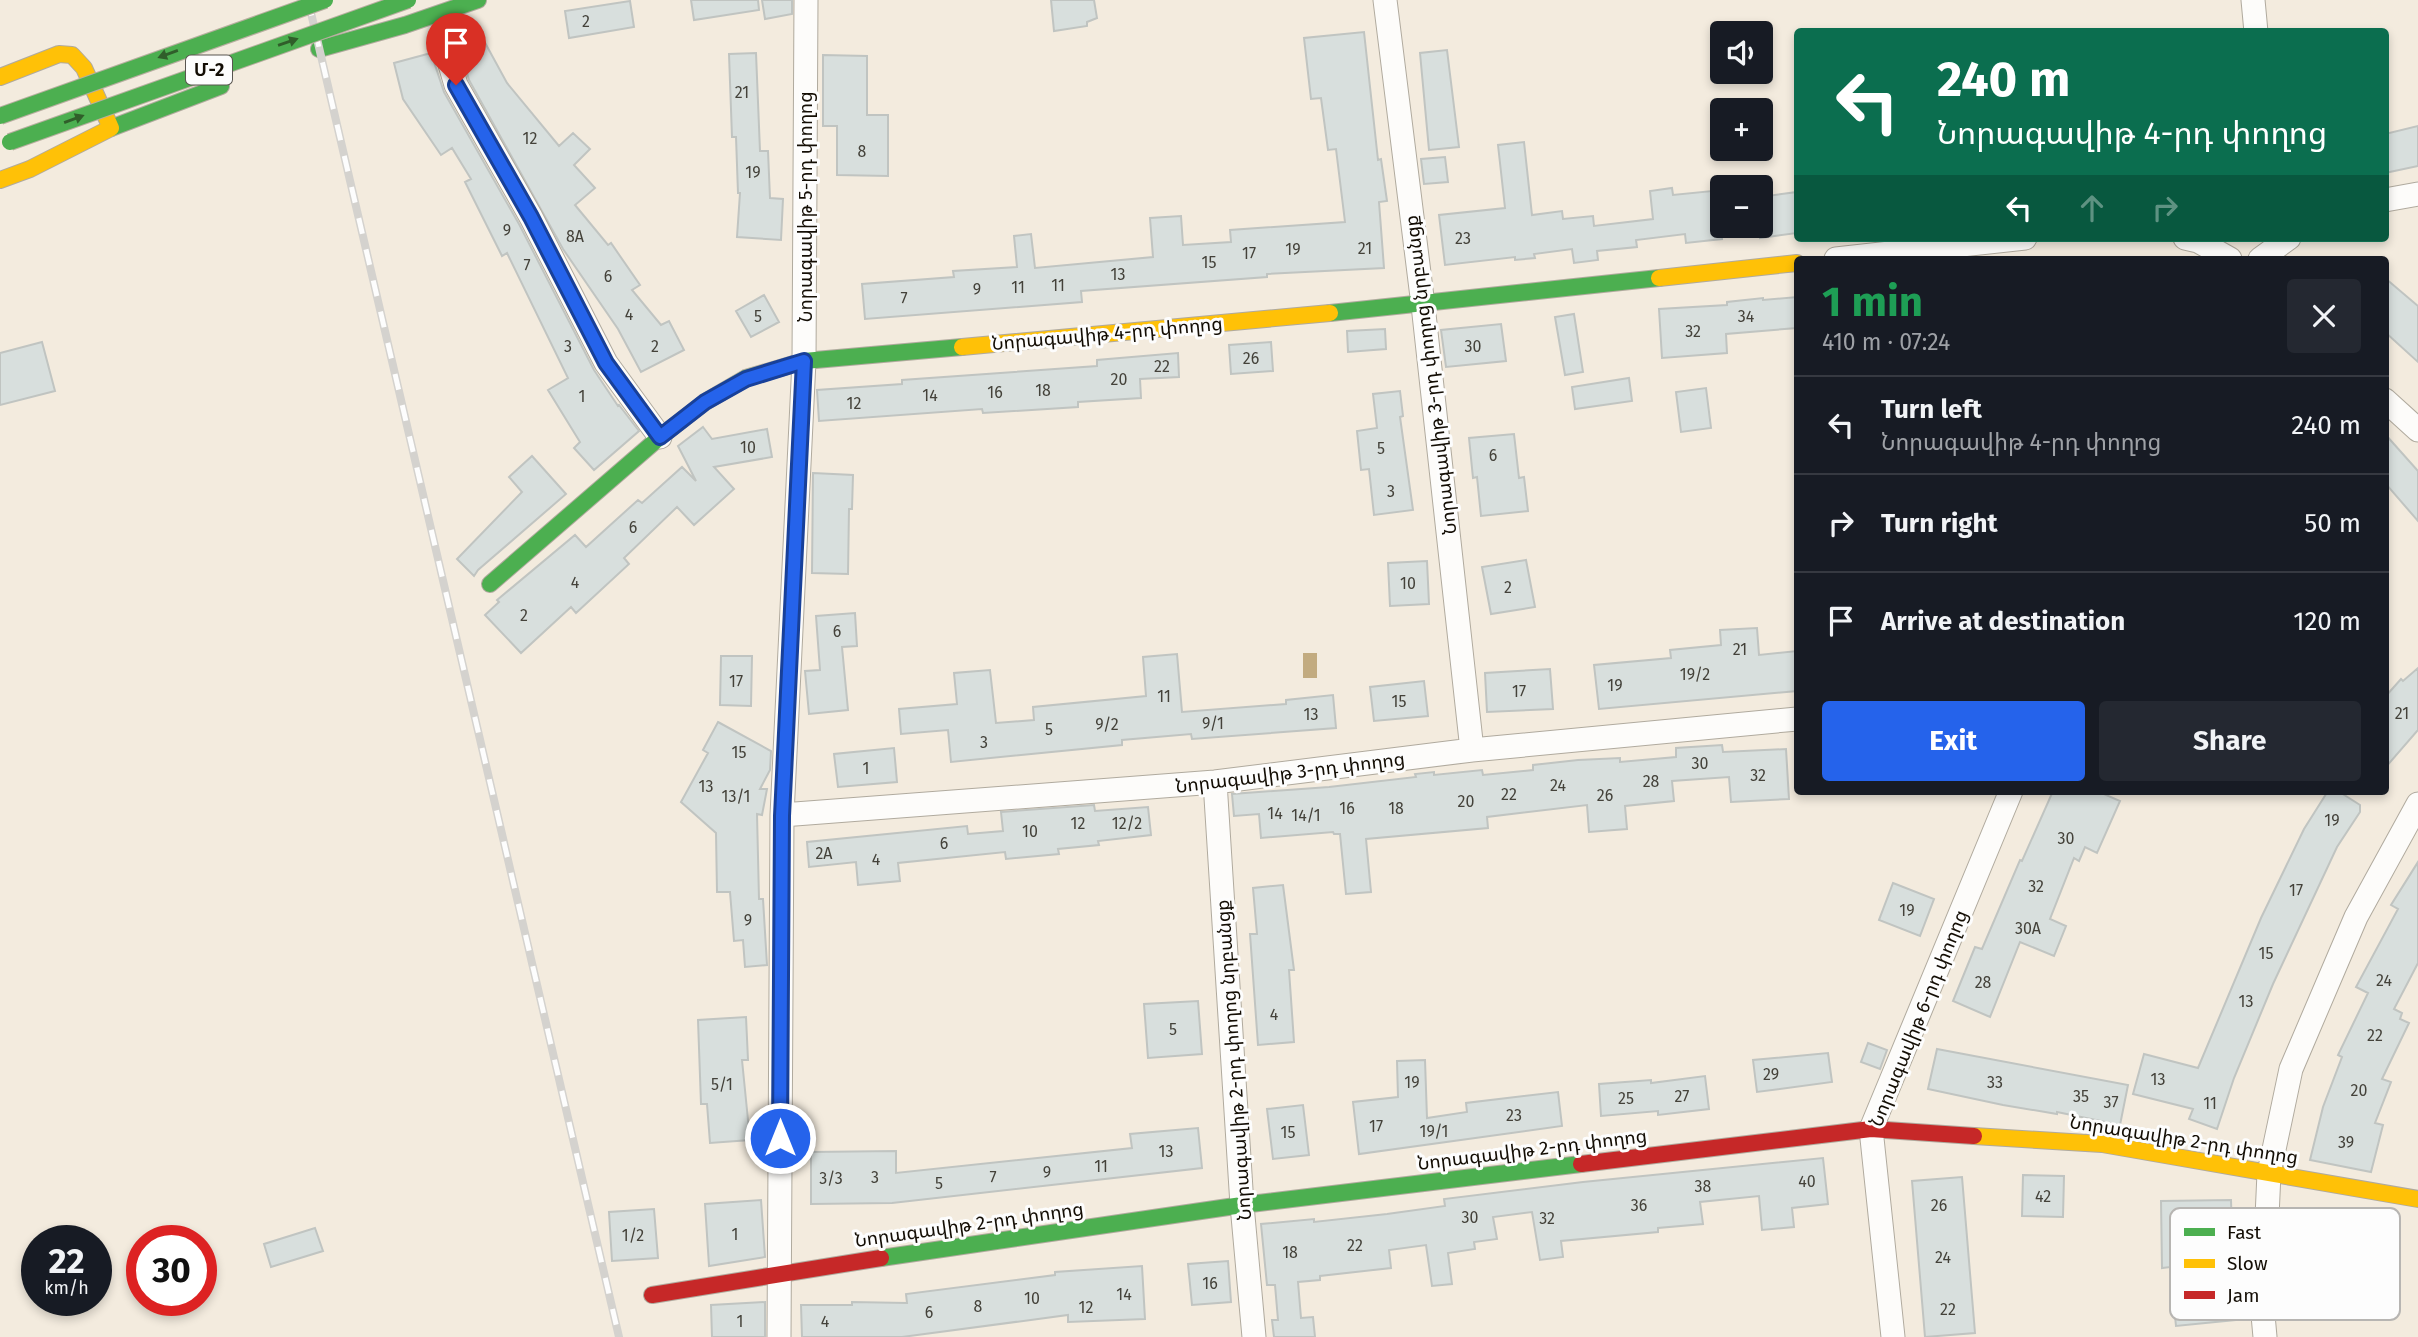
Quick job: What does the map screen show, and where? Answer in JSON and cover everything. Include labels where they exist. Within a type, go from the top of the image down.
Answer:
[{"type":"main road","name":"Մ-2","points":[[0,116],[325,0]]},
{"type":"main road","points":[[398,0],[405,24]]},
{"type":"main road","name":"Մ-2","points":[[5,144],[408,0]]},
{"type":"main road","points":[[306,54],[478,0]]},
{"type":"main road","points":[[0,76],[59,54],[72,55],[84,68],[111,128]]},
{"type":"main road","points":[[0,180],[30,169],[111,128],[241,79]]},
{"type":"main road","name":"Նորագավիթ 4-րդ փողոց","points":[[490,584],[660,437],[705,402],[746,379],[804,361],[1423,305],[1794,263]]},
{"type":"main road","name":"Նորագավիթ 2-րդ փողոց","points":[[652,1295],[778,1272],[1242,1205],[1871,1129],[2102,1144],[2418,1199]]},
{"type":"street","name":"Նորագավիթ 5-րդ փողոց","points":[[779,1337],[782,816],[804,361],[806,0]]},
{"type":"street","name":"Նորագավիթ 3-րդ փողոց նրբանցք","points":[[1385,0],[1423,305],[1472,750]]},
{"type":"street","points":[[2253,0],[2256,28]]},
{"type":"street","points":[[444,44],[456,85],[531,217],[606,363],[660,437]]},
{"type":"street","points":[[2389,199],[2418,194]]},
{"type":"street","points":[[1863,256],[1989,242]]},
{"type":"street","points":[[2198,242],[2224,256]]},
{"type":"street","points":[[2264,256],[2283,242]]},
{"type":"street","points":[[2389,404],[2418,430]]},
{"type":"street","name":"Նորագավիթ 3-րդ փողոց","points":[[782,816],[1215,782],[1472,750],[1794,719]]},
{"type":"street","name":"Նորագավիթ 2-րդ փողոց նրբանցք","points":[[1215,782],[1242,1205],[1254,1337]]},
{"type":"street","name":"Նորագավիթ 6-րդ փողոց","points":[[1893,1337],[1871,1129],[2009,795]]},
{"type":"street","points":[[2267,1208],[2269,1173],[2291,1069],[2356,917],[2418,804]]},
{"type":"shaded area","points":[[1303,653],[1317,653],[1317,678],[1303,678]]},
{"type":"building","points":[[691,0],[758,0],[759,10],[694,20]]},
{"type":"building","points":[[762,0],[792,0],[792,14],[765,19]]},
{"type":"building","points":[[1051,0],[1094,0],[1097,18],[1087,22],[1087,26],[1054,31]]},
{"type":"building","points":[[630,1],[634,27],[569,38],[565,11]]},
{"type":"building","points":[[1364,32],[1378,160],[1381,159],[1387,201],[1379,202],[1384,268],[1267,274],[1267,277],[1081,291],[1082,302],[865,319],[862,284],[954,277],[953,271],[1017,267],[1014,236],[1031,234],[1035,268],[1153,257],[1150,218],[1181,216],[1183,245],[1231,242],[1230,230],[1345,222],[1336,149],[1328,150],[1321,98],[1311,99],[1304,38]]},
{"type":"building","points":[[483,39],[507,83],[559,146],[573,133],[590,149],[574,165],[595,188],[575,205],[608,245],[611,243],[640,285],[632,290],[661,325],[669,321],[684,350],[641,372],[618,329],[563,249],[469,80],[461,51]]},
{"type":"building","points":[[1447,50],[1459,147],[1429,150],[1420,53]]},
{"type":"building","points":[[431,53],[444,92],[519,224],[594,370],[639,431],[594,470],[574,448],[580,442],[548,390],[568,378],[507,253],[502,256],[465,182],[471,179],[452,148],[441,155],[403,99],[394,63]]},
{"type":"building","points":[[756,53],[760,151],[768,151],[770,198],[783,199],[781,240],[737,237],[740,193],[736,137],[732,137],[729,54]]},
{"type":"building","points":[[823,55],[867,56],[867,115],[888,115],[888,176],[837,175],[837,126],[823,126]]},
{"type":"building","points":[[2418,126],[2418,166],[2389,172],[2389,133]]},
{"type":"building","points":[[1524,142],[1532,215],[1562,211],[1563,219],[1593,216],[1594,226],[1653,219],[1650,191],[1672,188],[1673,195],[1710,191],[1710,238],[1722,239],[1686,243],[1685,234],[1636,240],[1637,247],[1597,251],[1598,260],[1574,263],[1572,249],[1534,254],[1535,258],[1515,260],[1515,257],[1445,265],[1439,215],[1505,208],[1498,145]]},
{"type":"building","points":[[1445,157],[1448,182],[1424,184],[1421,159]]},
{"type":"building","points":[[1794,192],[1794,233],[1773,236],[1773,195]]},
{"type":"building","points":[[2389,281],[2418,306],[2418,362],[2389,336]]},
{"type":"building","points":[[764,295],[779,322],[751,337],[736,311]]},
{"type":"building","points":[[1794,297],[1794,328],[1726,334],[1727,353],[1662,358],[1659,309]]},
{"type":"building","points":[[1574,314],[1583,372],[1565,375],[1555,317]]},
{"type":"building","points":[[1501,324],[1506,361],[1446,367],[1441,330]]},
{"type":"building","points":[[1385,329],[1386,349],[1348,352],[1347,331]]},
{"type":"building","points":[[42,342],[55,391],[0,405],[0,353]]},
{"type":"building","points":[[1271,342],[1273,371],[1231,374],[1229,345]]},
{"type":"building","points":[[1178,353],[1179,377],[1140,379],[1141,398],[1078,402],[1078,407],[983,413],[982,409],[819,421],[817,390],[902,384],[902,380],[1097,366],[1097,360]]},
{"type":"building","points":[[1629,378],[1632,401],[1575,409],[1572,387]]},
{"type":"building","points":[[1706,388],[1711,428],[1681,432],[1676,392]]},
{"type":"building","points":[[1400,391],[1403,416],[1400,417],[1413,510],[1374,515],[1369,469],[1361,470],[1357,431],[1377,428],[1373,394]]},
{"type":"building","points":[[703,427],[712,439],[767,429],[772,457],[714,467],[734,489],[694,525],[677,507],[624,558],[629,564],[576,613],[571,607],[521,653],[485,615],[499,602],[497,600],[575,535],[586,547],[638,500],[642,503],[682,467],[696,481],[678,446]]},
{"type":"building","points":[[1514,434],[1519,478],[1524,477],[1528,511],[1481,516],[1477,477],[1473,478],[1469,438]]},
{"type":"building","points":[[2389,438],[2418,471],[2418,521],[2389,488]]},
{"type":"building","points":[[532,456],[566,494],[474,576],[457,559],[522,492],[509,477]]},
{"type":"building","points":[[813,473],[853,475],[852,509],[849,509],[848,574],[812,573]]},
{"type":"building","points":[[1526,560],[1535,607],[1491,614],[1482,567]]},
{"type":"building","points":[[1427,561],[1429,604],[1390,606],[1388,563]]},
{"type":"building","points":[[855,613],[857,646],[842,647],[848,710],[809,714],[805,671],[820,670],[816,616]]},
{"type":"building","points":[[1757,628],[1759,655],[1794,651],[1794,691],[1599,709],[1594,665],[1671,658],[1670,650],[1721,645],[1720,630]]},
{"type":"building","points":[[1177,654],[1182,712],[1286,704],[1286,700],[1333,695],[1336,728],[1192,739],[1191,734],[1122,740],[1122,745],[951,762],[948,730],[901,734],[899,709],[957,704],[954,673],[990,670],[996,723],[1034,720],[1033,707],[1146,696],[1143,657]]},
{"type":"building","points":[[721,656],[752,656],[751,706],[720,705]]},
{"type":"building","points":[[2418,668],[2418,730],[2389,763],[2389,692],[2401,679],[2403,681]]},
{"type":"building","points":[[1550,669],[1553,709],[1487,712],[1485,673]]},
{"type":"building","points":[[1424,681],[1428,716],[1374,721],[1370,687]]},
{"type":"building","points":[[718,722],[771,751],[770,770],[760,789],[767,789],[762,815],[757,814],[759,899],[763,899],[767,965],[745,967],[743,940],[734,941],[730,892],[717,892],[716,833],[681,802],[708,753],[703,750]]},
{"type":"building","points":[[1722,745],[1723,752],[1786,749],[1789,799],[1731,802],[1729,777],[1672,781],[1674,801],[1625,806],[1627,829],[1589,832],[1587,805],[1487,817],[1488,828],[1366,839],[1371,892],[1346,894],[1340,834],[1333,832],[1261,838],[1259,814],[1234,816],[1232,794],[1329,787],[1416,777],[1415,774],[1434,772],[1434,775],[1482,770],[1483,775],[1533,770],[1533,765],[1578,760],[1620,758],[1620,762],[1676,757],[1676,748]]},
{"type":"building","points":[[894,748],[897,782],[838,787],[834,754]]},
{"type":"building","points":[[2051,795],[2106,795],[2120,801],[2097,853],[2085,847],[2079,861],[2074,858],[2050,919],[2066,926],[2054,956],[2020,942],[1990,1017],[1953,1001],[1975,947],[1982,949],[2020,860],[2022,861]]},
{"type":"building","points":[[2325,795],[2344,795],[2360,805],[2360,812],[2337,847],[2273,984],[2234,1078],[2217,1129],[2189,1119],[2193,1109],[2133,1094],[2144,1054],[2198,1068],[2261,918],[2304,829]]},
{"type":"building","points":[[1094,805],[1095,811],[1148,807],[1151,835],[1098,841],[1099,845],[1058,849],[1059,854],[1006,859],[1005,852],[898,863],[900,881],[858,885],[856,862],[809,867],[807,842],[967,826],[968,834],[1003,831],[1001,812]]},
{"type":"building","points":[[2418,862],[2418,963],[2394,1009],[2402,1013],[2400,1019],[2409,1023],[2382,1079],[2391,1082],[2375,1123],[2383,1125],[2371,1172],[2310,1160],[2323,1107],[2342,1057],[2338,1055],[2368,993],[2356,987],[2398,909],[2391,905]]},
{"type":"building","points":[[1893,883],[1934,899],[1920,936],[1879,920]]},
{"type":"building","points":[[1283,885],[1294,970],[1289,970],[1294,1042],[1258,1045],[1250,934],[1257,934],[1253,888]]},
{"type":"building","points":[[1198,1001],[1202,1054],[1148,1058],[1144,1004]]},
{"type":"building","points":[[746,1017],[748,1060],[742,1060],[750,1140],[710,1143],[707,1104],[701,1104],[698,1020]]},
{"type":"building","points":[[1868,1043],[1887,1050],[1880,1069],[1861,1062]]},
{"type":"building","points":[[1937,1049],[2128,1085],[2120,1125],[1928,1089]]},
{"type":"building","points":[[1828,1053],[1832,1082],[1757,1092],[1753,1060]]},
{"type":"building","points":[[1425,1060],[1427,1118],[1467,1112],[1466,1103],[1558,1092],[1562,1126],[1359,1154],[1353,1102],[1398,1097],[1397,1061]]},
{"type":"building","points":[[1705,1076],[1709,1109],[1658,1115],[1658,1111],[1601,1116],[1599,1084],[1651,1080],[1651,1083]]},
{"type":"building","points":[[1303,1105],[1309,1155],[1273,1159],[1267,1109]]},
{"type":"building","points":[[1198,1128],[1202,1168],[892,1203],[811,1204],[811,1152],[896,1151],[896,1173],[1132,1148],[1130,1134]]},
{"type":"building","points":[[1823,1158],[1828,1204],[1792,1208],[1794,1227],[1762,1230],[1759,1196],[1700,1202],[1703,1224],[1658,1228],[1658,1232],[1561,1241],[1563,1257],[1540,1260],[1532,1212],[1493,1217],[1497,1239],[1474,1242],[1475,1249],[1448,1253],[1452,1284],[1432,1286],[1426,1245],[1389,1250],[1391,1268],[1320,1276],[1320,1280],[1298,1282],[1301,1318],[1313,1317],[1315,1337],[1274,1337],[1272,1320],[1278,1320],[1275,1285],[1267,1285],[1261,1224],[1314,1219],[1314,1222],[1387,1214],[1445,1206],[1444,1199]]},
{"type":"building","points":[[2023,1175],[2064,1176],[2063,1217],[2022,1216]]},
{"type":"building","points":[[1962,1177],[1975,1333],[1925,1337],[1912,1181]]},
{"type":"building","points":[[761,1200],[765,1257],[709,1266],[705,1204]]},
{"type":"building","points":[[2231,1200],[2231,1208],[2170,1208],[2170,1267],[2162,1268],[2161,1201]]},
{"type":"building","points":[[654,1209],[658,1258],[612,1261],[609,1212]]},
{"type":"building","points":[[315,1228],[323,1251],[271,1267],[264,1244]]},
{"type":"building","points":[[1228,1261],[1231,1302],[1192,1305],[1188,1264]]},
{"type":"building","points":[[1142,1266],[1145,1319],[1068,1322],[1068,1315],[902,1337],[802,1337],[801,1305],[907,1303],[906,1294],[1055,1275],[1055,1272]]},
{"type":"building","points":[[765,1302],[765,1337],[712,1337],[711,1305]]},
{"type":"building","points":[[2175,1320],[2235,1320],[2176,1326]]},
{"type":"railway","points":[[308,0],[619,1337]]},
{"type":"traffic: fast","points":[[0,116],[325,0]]},
{"type":"traffic: fast","points":[[10,142],[408,0]]},
{"type":"traffic: fast","points":[[319,49],[405,25],[478,0]]},
{"type":"traffic: fast","points":[[111,128],[221,86]]},
{"type":"traffic: fast","points":[[1330,313],[1659,278]]},
{"type":"traffic: fast","points":[[490,584],[660,437],[705,402],[746,378],[804,361],[962,347]]},
{"type":"traffic: fast","points":[[881,1258],[1242,1205],[1581,1164]]},
{"type":"traffic: slow","points":[[0,77],[59,54],[72,55],[84,68],[111,128],[30,169],[0,180]]},
{"type":"traffic: slow","points":[[1659,278],[1794,263]]},
{"type":"traffic: slow","points":[[962,347],[1330,313]]},
{"type":"traffic: slow","points":[[1974,1136],[2102,1144],[2418,1199]]},
{"type":"traffic: jam","points":[[1581,1164],[1871,1129],[1974,1136]]},
{"type":"traffic: jam","points":[[652,1295],[881,1258]]},
{"type":"route","points":[[456,85],[531,217],[606,363],[660,437],[705,402],[746,379],[804,361],[782,816],[780,1138]]}]
